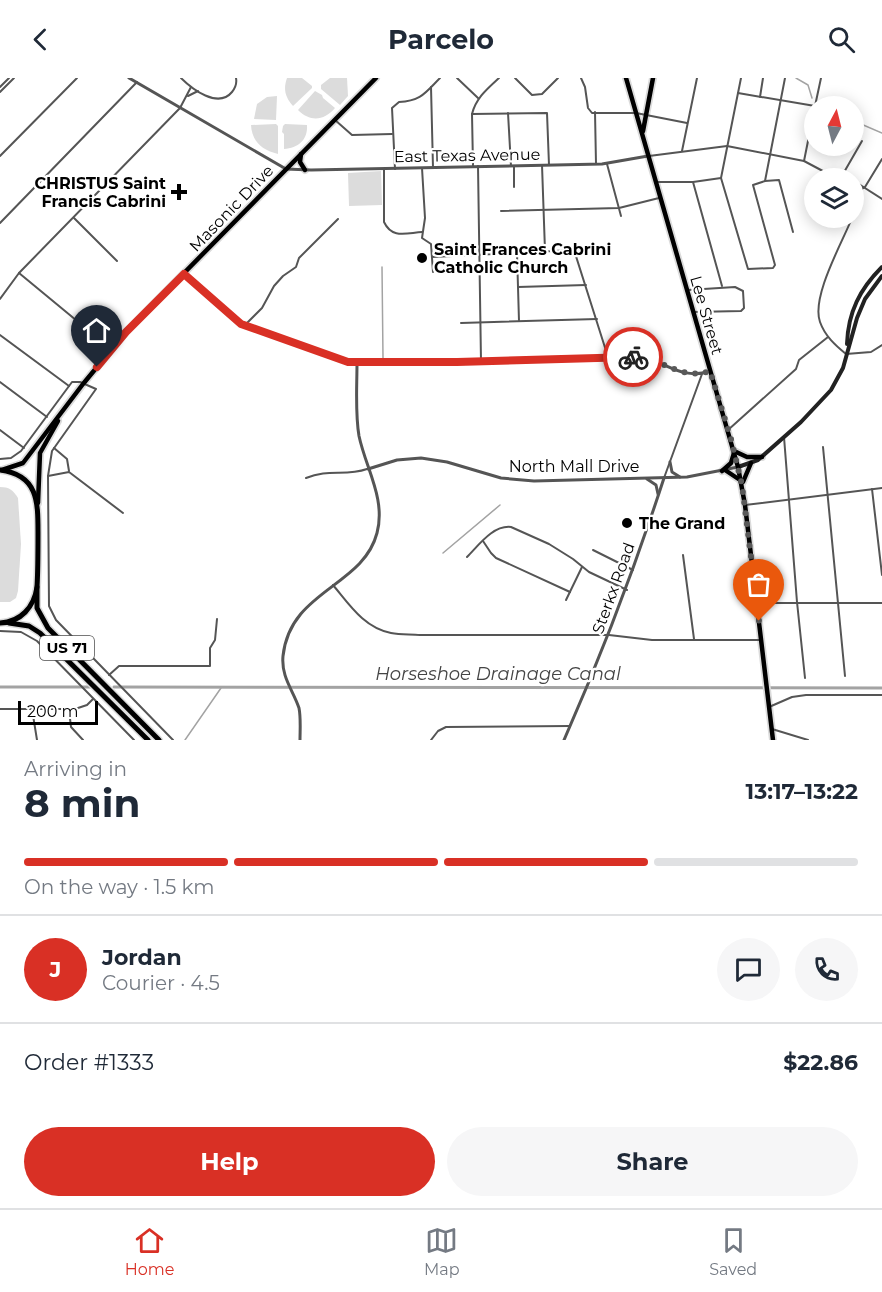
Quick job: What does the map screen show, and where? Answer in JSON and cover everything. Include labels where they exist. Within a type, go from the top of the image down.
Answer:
[{"type":"highway","points":[[1,470],[16,474],[26,480],[35,493],[38,503]]},
{"type":"highway","name":"US 71","points":[[38,503],[38,608],[41,618],[72,653],[159,740]]},
{"type":"highway","points":[[2,623],[25,614],[36,597],[38,587]]},
{"type":"highway","name":"US 71","points":[[2,623],[29,626],[40,633],[148,740]]},
{"type":"highway","points":[[55,647],[67,654],[72,653]]},
{"type":"main road","name":"Masonic Drive","points":[[1,470],[23,463],[111,349],[376,78]]},
{"type":"main road","name":"Lee Street","points":[[626,78],[742,483],[773,740]]},
{"type":"main road","points":[[646,148],[643,130],[652,78]]},
{"type":"main road","points":[[301,153],[300,162],[305,170]]},
{"type":"main road","points":[[846,354],[847,332],[858,297],[866,283],[882,267]]},
{"type":"main road","points":[[738,467],[762,457],[831,390],[843,368],[852,330],[865,299],[882,276]]},
{"type":"main road","name":"Masonic Drive","points":[[38,503],[40,453],[62,413]]},
{"type":"main road","points":[[751,463],[742,483],[734,474],[723,471],[730,463],[734,452],[747,457],[762,457]]},
{"type":"street","points":[[0,87],[9,78]]},
{"type":"street","points":[[0,92],[14,78]]},
{"type":"street","points":[[0,156],[77,78]]},
{"type":"street","points":[[129,78],[286,169]]},
{"type":"street","points":[[181,78],[191,87],[214,98],[224,98],[234,90],[237,83],[236,78]]},
{"type":"street","points":[[367,78],[372,83]]},
{"type":"street","points":[[395,169],[392,134],[394,105],[399,102],[415,101],[440,78]]},
{"type":"street","points":[[458,78],[478,98]]},
{"type":"street","points":[[473,166],[472,114],[478,98],[499,78]]},
{"type":"street","points":[[515,78],[532,95],[542,94],[558,78]]},
{"type":"street","points":[[682,151],[697,78]]},
{"type":"street","points":[[741,78],[721,178],[746,268],[773,268],[775,265],[753,184],[779,180],[793,232]]},
{"type":"street","points":[[760,97],[763,78]]},
{"type":"street","points":[[765,181],[785,78]]},
{"type":"street","points":[[817,96],[821,78]]},
{"type":"street","points":[[580,79],[585,87],[588,108],[592,113],[636,113],[687,123]]},
{"type":"street","points":[[0,223],[137,82]]},
{"type":"street","points":[[0,299],[19,273],[180,108],[191,87]]},
{"type":"street","points":[[431,87],[433,168]]},
{"type":"street","points":[[188,96],[198,91]]},
{"type":"street","points":[[737,93],[804,104]]},
{"type":"street","points":[[595,112],[596,165]]},
{"type":"street","points":[[508,113],[514,187]]},
{"type":"street","points":[[472,114],[547,113],[549,165]]},
{"type":"street","points":[[335,119],[352,135],[392,134]]},
{"type":"street","points":[[649,156],[727,146],[804,161],[817,168]]},
{"type":"street","name":"East Texas Avenue","points":[[286,169],[596,165],[649,156]]},
{"type":"street","points":[[804,161],[805,156]]},
{"type":"street","points":[[882,159],[865,188],[882,199]]},
{"type":"street","points":[[607,164],[621,216]]},
{"type":"street","points":[[542,165],[545,251]]},
{"type":"street","points":[[478,166],[481,361]]},
{"type":"street","points":[[423,168],[425,218],[422,232],[423,240],[431,244],[432,272]]},
{"type":"street","points":[[384,169],[384,222],[391,232],[396,234],[422,232]]},
{"type":"street","points":[[656,182],[693,182],[721,178]]},
{"type":"street","points":[[693,182],[722,287]]},
{"type":"street","points":[[501,211],[619,208],[661,198]]},
{"type":"street","points":[[74,218],[117,261]]},
{"type":"street","points":[[244,326],[262,308],[274,286],[296,267],[299,258],[338,219]]},
{"type":"street","points":[[848,228],[819,297],[819,319],[828,337],[846,354],[872,352],[882,345]]},
{"type":"street","points":[[432,257],[574,250],[608,357]]},
{"type":"street","points":[[518,253],[519,321]]},
{"type":"street","points":[[19,273],[111,349]]},
{"type":"street","points":[[184,274],[244,326],[342,360],[357,363],[608,357],[650,358],[678,372],[702,374],[710,371]]},
{"type":"street","points":[[518,286],[586,285]]},
{"type":"street","points":[[687,290],[735,287],[743,291],[744,308],[736,312],[693,312]]},
{"type":"street","points":[[0,288],[6,291]]},
{"type":"street","points":[[461,323],[597,319]]},
{"type":"street","points":[[0,335],[69,386]]},
{"type":"street","points":[[728,430],[796,369],[799,360],[828,337]]},
{"type":"street","points":[[300,740],[299,710],[285,679],[283,658],[289,632],[308,604],[360,564],[377,533],[380,504],[358,428],[357,363]]},
{"type":"street","name":"Sterkx Road","points":[[564,740],[590,683],[627,590],[702,374]]},
{"type":"street","points":[[0,459],[15,456],[24,448],[75,381],[96,388],[54,448],[49,459],[49,606],[56,620],[173,740]]},
{"type":"street","points":[[0,382],[47,417]]},
{"type":"street","points":[[83,384],[93,394]]},
{"type":"street","points":[[0,430],[24,448]]},
{"type":"street","points":[[784,437],[805,678]]},
{"type":"street","points":[[823,447],[845,676]]},
{"type":"street","points":[[54,448],[67,459],[69,472],[123,513]]},
{"type":"street","name":"North Mall Drive","points":[[306,478],[322,472],[349,474],[397,460],[421,458],[447,462],[516,480],[664,478],[738,467]]},
{"type":"street","points":[[670,462],[672,472],[681,477]]},
{"type":"street","points":[[48,476],[69,472]]},
{"type":"street","points":[[646,478],[656,485],[658,496]]},
{"type":"street","points":[[745,505],[882,488]]},
{"type":"street","points":[[872,489],[882,575]]},
{"type":"street","points":[[467,557],[496,530],[511,527],[556,547],[594,575],[627,590]]},
{"type":"street","points":[[483,541],[496,558],[570,592]]},
{"type":"street","points":[[593,550],[633,570]]},
{"type":"street","points":[[683,555],[694,640]]},
{"type":"street","points":[[566,600],[582,567]]},
{"type":"street","points":[[333,585],[362,618],[378,629],[391,633],[609,635],[652,640],[761,640]]},
{"type":"street","points":[[757,603],[882,603]]},
{"type":"street","points":[[109,675],[119,666],[210,666],[210,648],[215,640],[218,619]]},
{"type":"street","points":[[0,631],[26,634],[38,642],[134,740]]},
{"type":"street","points":[[60,664],[65,658]]},
{"type":"street","points":[[769,707],[792,697],[806,694],[882,695]]},
{"type":"street","points":[[0,709],[69,710],[81,708],[94,698]]},
{"type":"street","points":[[32,709],[37,740]]},
{"type":"street","points":[[69,710],[71,727],[83,740]]},
{"type":"street","points":[[431,740],[438,731],[446,727],[570,726]]},
{"type":"street","points":[[772,729],[808,740]]},
{"type":"shaded area","points":[[287,78],[302,78],[312,86],[293,106],[286,93]]},
{"type":"shaded area","points":[[330,78],[347,78],[348,96],[340,105],[321,89],[321,85]]},
{"type":"shaded area","points":[[315,91],[335,108],[322,118],[307,117],[298,110]]},
{"type":"shaded area","points":[[277,96],[276,120],[254,119],[257,104],[267,97]]},
{"type":"shaded area","points":[[276,124],[278,126],[278,154],[267,150],[256,141],[251,125]]},
{"type":"shaded area","points":[[285,124],[307,125],[307,130],[301,142],[294,147],[284,149],[282,132]]},
{"type":"shaded area","points":[[381,171],[382,205],[349,206],[348,173]]},
{"type":"shaded area","points":[[0,487],[10,490],[18,498],[21,544],[18,591],[16,598],[10,602],[0,602]]},
{"type":"waterway","points":[[796,78],[808,85],[811,96]]},
{"type":"waterway","points":[[864,125],[882,133]]},
{"type":"waterway","points":[[382,267],[383,358]]},
{"type":"waterway","points":[[443,553],[500,505]]},
{"type":"waterway","name":"Horseshoe Drainage Canal","points":[[0,687],[90,687]]},
{"type":"waterway","name":"Horseshoe Drainage Canal","points":[[114,687],[882,688]]},
{"type":"waterway","points":[[185,740],[221,688]]},
{"type":"way so far","points":[[633,357],[650,358],[683,373],[702,374],[710,371],[731,439],[742,485],[759,621]]},
{"type":"place","name":"CHRISTUS Saint Francis Cabrini","points":[[179,192]]},
{"type":"place","name":"Saint Frances Cabrini Catholic Church","points":[[422,258]]},
{"type":"place","name":"The Grand","points":[[627,523]]},
{"type":"route","points":[[97,367],[126,332],[184,274],[241,324],[348,362],[457,362],[633,357]]}]
